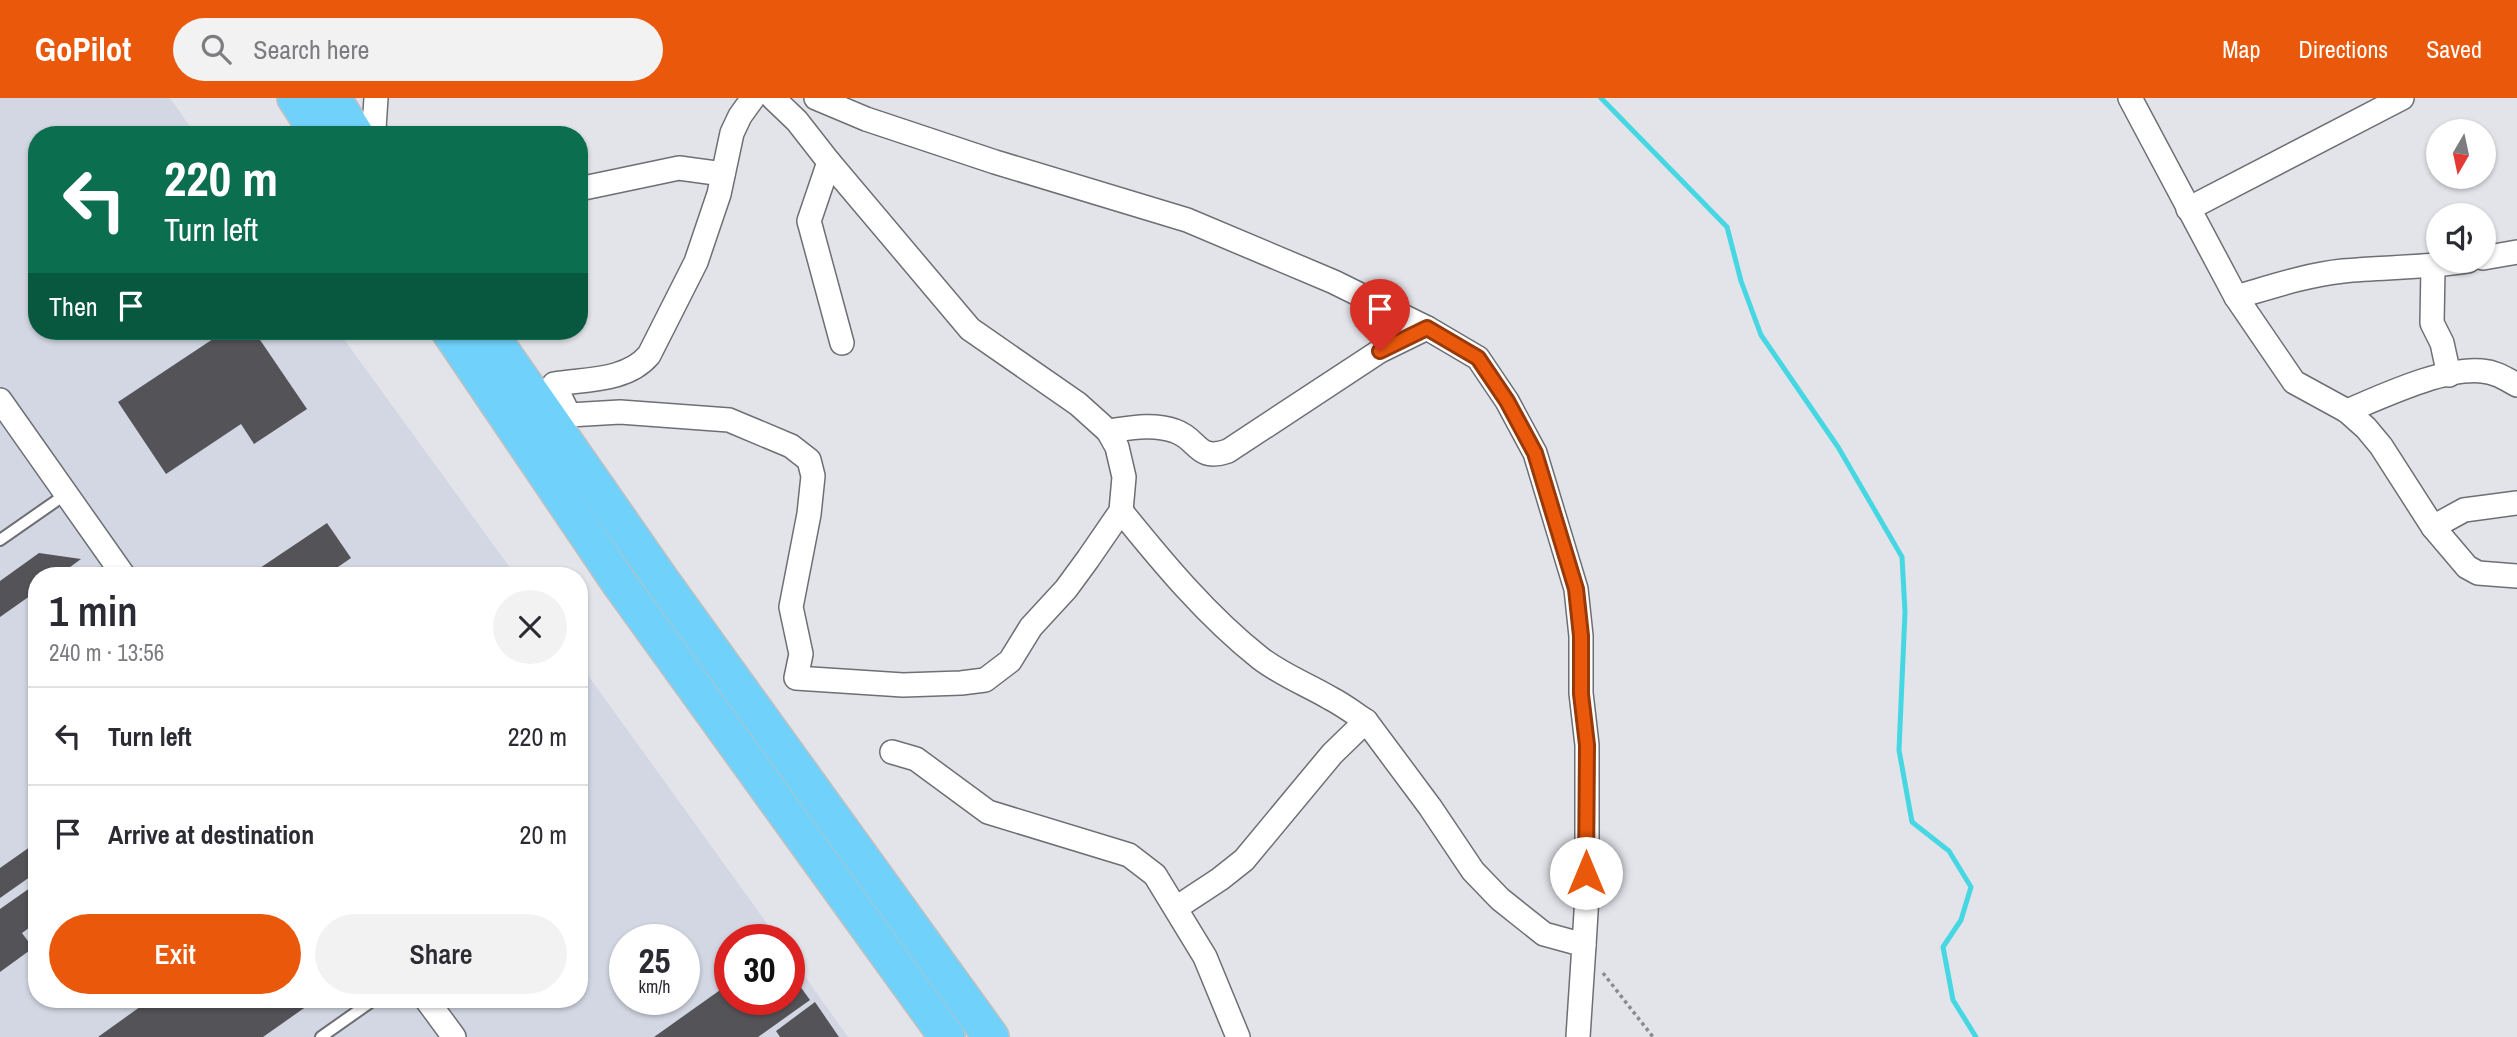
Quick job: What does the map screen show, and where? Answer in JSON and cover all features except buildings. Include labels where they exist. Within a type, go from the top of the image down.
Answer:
[{"type":"main road","points":[[295,98],[313,126]]},
{"type":"main road","points":[[332,98],[350,126]]},
{"type":"main road","points":[[455,340],[620,584],[947,1037]]},
{"type":"main road","points":[[494,340],[670,592],[991,1037]]},
{"type":"street","points":[[374,126],[376,98]]},
{"type":"street","points":[[753,98],[732,133],[719,194],[696,262],[649,355],[626,373],[555,384],[569,415],[620,412],[729,421],[792,446],[808,460],[813,476],[809,514],[791,607],[802,654],[796,678],[903,685],[985,680],[1010,661],[1031,627],[1066,589],[1121,511],[1124,477],[1117,447],[1108,431],[1078,404],[970,329],[797,121],[773,98]]},
{"type":"street","points":[[816,98],[866,119],[995,162],[1187,220],[1334,282],[1427,328],[1478,358],[1507,401],[1535,453],[1576,589],[1581,636],[1581,694],[1587,745],[1587,896],[1578,1037]]},
{"type":"street","points":[[2130,98],[2236,297],[2294,382],[2347,411],[2381,446],[2433,527],[2467,567],[2478,573],[2517,576]]},
{"type":"street","points":[[2188,209],[2402,98]]},
{"type":"street","points":[[829,162],[809,221],[842,342]]},
{"type":"street","points":[[588,187],[679,168],[723,174]]},
{"type":"street","points":[[2496,256],[2517,252]]},
{"type":"street","points":[[2236,297],[2301,278],[2333,273],[2426,267]]},
{"type":"street","points":[[2433,273],[2432,323],[2442,342],[2449,375]]},
{"type":"street","points":[[1108,431],[1141,427],[1174,430],[1206,454],[1216,455],[1228,451],[1380,351],[1427,328]]},
{"type":"street","points":[[2347,411],[2403,387],[2480,370],[2498,374],[2517,385]]},
{"type":"street","points":[[0,400],[118,567]]},
{"type":"street","points":[[2433,527],[2464,510],[2517,503]]},
{"type":"street","points":[[1121,511],[1165,565],[1207,610],[1259,658],[1289,678],[1366,720],[1473,871],[1500,899],[1544,934],[1584,945]]},
{"type":"street","points":[[1176,908],[1244,860],[1332,754],[1366,720]]},
{"type":"street","points":[[892,752],[916,759],[988,812],[1129,855],[1155,875],[1205,957],[1238,1037]]},
{"type":"street","points":[[433,1008],[454,1037]]},
{"type":"lane","points":[[0,540],[66,494]]},
{"type":"lane","points":[[321,1037],[361,1008]]},
{"type":"path","points":[[1584,945],[1620,997],[1653,1037]]},
{"type":"shaded area","points":[[0,98],[170,98],[190,126],[28,126],[28,340],[345,340],[509,567],[28,567],[28,1008],[588,1008],[588,675],[767,924],[714,924],[714,1015],[805,1015],[805,977],[848,1037],[0,1037]]},
{"type":"waterway","points":[[1601,98],[1727,227],[1741,281],[1761,335],[1838,447],[1902,557],[1905,612],[1899,750],[1912,822],[1949,851],[1971,887],[1961,920],[1943,947],[1953,1000],[1976,1037]]},
{"type":"route","points":[[1380,351],[1427,328],[1478,358],[1507,401],[1535,453],[1576,589],[1581,636],[1581,694],[1587,745],[1586,873]]}]
